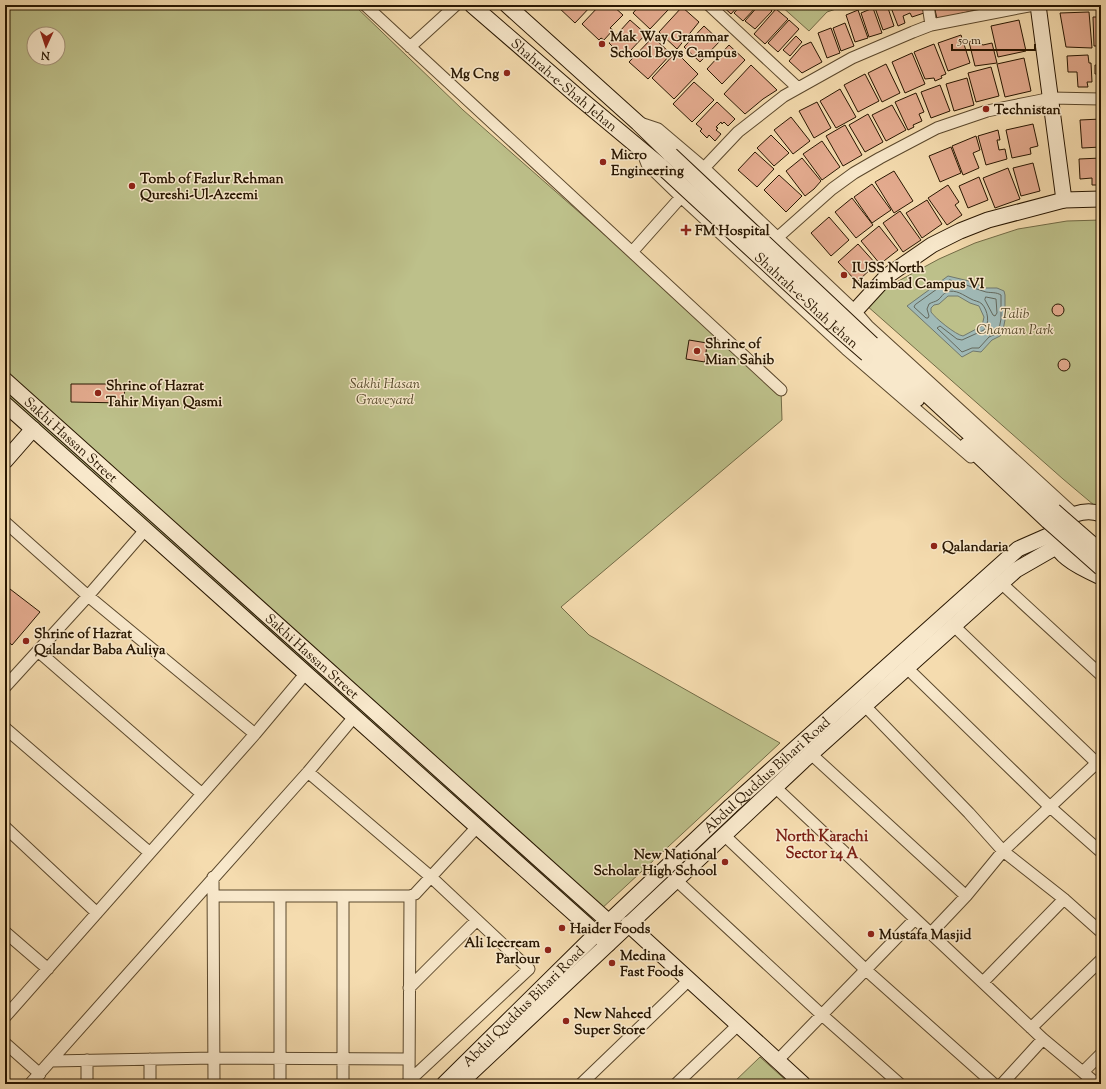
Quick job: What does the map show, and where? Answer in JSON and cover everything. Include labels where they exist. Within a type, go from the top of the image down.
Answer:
[{"type":"main road","name":"Shahrah-e-Shah Jehan","points":[[472,5],[577,96],[640,148],[666,161],[1101,552]]},
{"type":"main road","name":"Shahrah-e-Shah Jehan","points":[[508,5],[638,123],[666,161],[1048,521],[1101,568]]},
{"type":"main road","points":[[1038,5],[1064,200]]},
{"type":"main road","points":[[855,310],[887,276],[939,242],[960,231],[988,220],[1064,200],[1101,199]]},
{"type":"main road","name":"Sakhi Hassan Street","points":[[5,380],[608,922],[624,928],[689,980],[803,1084]]},
{"type":"main road","name":"Sakhi Hassan Street","points":[[5,404],[608,944]]},
{"type":"main road","points":[[5,461],[33,429]]},
{"type":"main road","points":[[1101,514],[1086,512],[1074,514],[1062,520],[1053,536],[1068,559],[1101,576]]},
{"type":"main road","name":"Abdul Quddus Bihari Road","points":[[459,1084],[724,834],[1053,536]]},
{"type":"main road","name":"Abdul Quddus Bihari Road","points":[[444,1084],[608,922],[731,806],[1018,549],[1053,536]]},
{"type":"street","points":[[365,5],[781,390]]},
{"type":"street","points":[[410,47],[456,5]]},
{"type":"street","points":[[709,5],[798,88]]},
{"type":"street","points":[[928,5],[931,25]]},
{"type":"street","points":[[704,168],[738,132],[784,96],[852,58],[931,25],[1034,5]]},
{"type":"street","points":[[777,238],[832,189],[854,173],[930,132],[987,111],[1051,98],[1101,99]]},
{"type":"street","points":[[638,123],[658,129],[704,168],[855,310],[868,326],[1074,514]]},
{"type":"street","points":[[640,148],[647,164],[681,197],[846,349],[1053,536]]},
{"type":"street","points":[[632,252],[681,197]]},
{"type":"street","points":[[846,349],[868,326]]},
{"type":"street","points":[[5,522],[88,596],[255,734]]},
{"type":"street","points":[[5,687],[146,530]]},
{"type":"street","points":[[1001,583],[1101,675]]},
{"type":"street","points":[[931,933],[966,896],[1003,851],[1049,806],[1099,763],[954,626]]},
{"type":"street","points":[[38,651],[202,794]]},
{"type":"street","points":[[907,668],[1049,806],[1101,852]]},
{"type":"street","points":[[5,1017],[255,734],[306,673]]},
{"type":"street","points":[[865,706],[964,807],[1003,851],[1064,899],[1101,932]]},
{"type":"street","points":[[30,1084],[308,772],[354,717]]},
{"type":"street","points":[[5,728],[150,853]]},
{"type":"street","points":[[811,754],[966,896]]},
{"type":"street","points":[[308,772],[431,877],[529,969],[528,972],[410,1083]]},
{"type":"street","points":[[775,787],[1031,1028],[1097,1084]]},
{"type":"street","points":[[5,827],[97,912]]},
{"type":"street","points":[[214,896],[410,896],[415,894],[477,827]]},
{"type":"street","points":[[724,834],[866,970],[994,1084]]},
{"type":"street","points":[[213,877],[214,1084]]},
{"type":"street","points":[[676,880],[822,1015],[900,1084]]},
{"type":"street","points":[[280,896],[280,1084]]},
{"type":"street","points":[[343,896],[343,1084]]},
{"type":"street","points":[[410,896],[410,1083]]},
{"type":"street","points":[[983,982],[1064,899]]},
{"type":"street","points":[[777,1060],[915,919]]},
{"type":"street","points":[[409,988],[477,920]]},
{"type":"street","points":[[5,932],[48,969]]},
{"type":"street","points":[[1031,1028],[1101,960]]},
{"type":"street","points":[[581,1084],[689,980]]},
{"type":"street","points":[[676,1084],[738,1025]]},
{"type":"street","points":[[1002,1084],[1043,1039]]},
{"type":"street","points":[[5,1043],[40,1074]]},
{"type":"street","points":[[1083,1072],[1101,1054]]},
{"type":"street","points":[[52,1060],[214,1058],[409,1059]]},
{"type":"street","points":[[150,1059],[150,1084]]},
{"type":"street","points":[[87,1060],[87,1084]]},
{"type":"green space","name":"Sakhi Hasan Graveyard","points":[[5,5],[354,5],[463,110],[781,390],[782,420],[561,607],[589,635],[780,743],[585,924],[5,404]]},
{"type":"green space","points":[[780,5],[848,5],[827,12],[809,31]]},
{"type":"green space","name":"Talib Chaman Park","points":[[1101,220],[1101,511],[866,305],[880,291],[939,259],[975,243],[1018,229],[1067,221]]},
{"type":"green space","points":[[760,1057],[790,1084],[732,1084]]},
{"type":"water","points":[[948,276],[969,281],[986,288],[997,288],[1004,291],[1005,320],[1000,336],[992,340],[981,352],[973,351],[962,357],[907,306]],"holes":[[[948,296],[958,296],[979,306],[984,317],[982,326],[963,336],[946,326],[931,312],[931,308],[934,305],[939,304]]]},
{"type":"building","points":[[592,5],[575,23],[557,6]]},
{"type":"building","points":[[600,5],[612,5],[623,15],[610,28],[613,30],[604,40],[601,38],[599,40],[582,24]]},
{"type":"building","points":[[640,5],[665,5],[664,6],[668,10],[650,29],[633,13]]},
{"type":"building","points":[[721,5],[739,5],[731,14]]},
{"type":"building","points":[[741,5],[758,5],[743,21],[734,13]]},
{"type":"building","points":[[759,5],[766,5],[772,11],[755,29],[745,21]]},
{"type":"building","points":[[874,5],[887,5],[894,26],[883,30]]},
{"type":"building","points":[[890,5],[924,5],[927,12],[912,17],[910,13],[903,16],[905,23],[898,26]]},
{"type":"building","points":[[934,5],[985,5],[985,8],[937,19]]},
{"type":"building","points":[[682,7],[699,22],[677,49],[659,32]]},
{"type":"building","points":[[873,8],[882,33],[869,37],[861,13]]},
{"type":"building","points":[[776,9],[788,19],[765,44],[754,34]]},
{"type":"building","points":[[858,10],[868,38],[855,42],[846,15]]},
{"type":"building","points":[[1089,12],[1092,48],[1066,47],[1060,13]]},
{"type":"building","points":[[1093,17],[1101,17],[1101,46],[1094,46]]},
{"type":"building","points":[[630,20],[646,34],[629,52],[628,50],[622,56],[609,43]]},
{"type":"building","points":[[789,20],[799,29],[778,52],[768,43]]},
{"type":"building","points":[[1019,20],[1026,51],[998,57],[991,26]]},
{"type":"building","points":[[845,23],[854,46],[841,51],[833,28]]},
{"type":"building","points":[[704,26],[720,41],[700,62],[684,47]]},
{"type":"building","points":[[831,28],[840,53],[827,58],[818,33]]},
{"type":"building","points":[[961,35],[970,63],[948,71],[938,43]]},
{"type":"building","points":[[796,36],[802,42],[790,56],[783,50]]},
{"type":"building","points":[[653,37],[671,54],[648,79],[629,62]]},
{"type":"building","points":[[973,40],[983,45],[992,43],[997,63],[975,66],[969,42]]},
{"type":"building","points":[[811,42],[822,62],[802,73],[789,61],[802,46]]},
{"type":"building","points":[[934,44],[946,74],[941,76],[942,78],[935,81],[934,78],[925,79],[914,52]]},
{"type":"building","points":[[729,45],[745,60],[722,84],[707,69]]},
{"type":"building","points":[[676,52],[698,74],[674,99],[652,78]]},
{"type":"building","points":[[912,53],[925,84],[905,93],[892,62]]},
{"type":"building","points":[[1088,55],[1089,63],[1091,63],[1092,82],[1087,82],[1088,87],[1078,87],[1077,72],[1068,72],[1067,56]]},
{"type":"building","points":[[1024,58],[1031,91],[1005,97],[997,64]]},
{"type":"building","points":[[886,64],[900,93],[882,102],[868,73]]},
{"type":"building","points":[[751,65],[777,90],[745,114],[724,94]]},
{"type":"building","points":[[1095,65],[1101,65],[1101,74],[1095,74]]},
{"type":"building","points":[[991,67],[999,96],[976,102],[968,73]]},
{"type":"building","points":[[865,74],[879,101],[858,112],[844,85]]},
{"type":"building","points":[[967,78],[974,105],[954,111],[946,84]]},
{"type":"building","points":[[694,82],[714,100],[692,122],[673,104]]},
{"type":"building","points":[[940,85],[950,111],[931,118],[921,92]]},
{"type":"building","points":[[840,89],[856,117],[836,128],[820,101]]},
{"type":"building","points":[[916,93],[924,112],[919,114],[922,121],[913,125],[914,127],[908,130],[895,102]]},
{"type":"building","points":[[717,102],[735,119],[728,126],[724,122],[722,124],[721,122],[716,127],[718,128],[716,130],[721,134],[715,141],[709,135],[707,138],[700,131],[702,129],[696,124]]},
{"type":"building","points":[[817,102],[831,128],[814,138],[799,111]]},
{"type":"building","points":[[892,105],[906,130],[886,141],[872,115]]},
{"type":"building","points":[[868,114],[883,142],[865,152],[849,125]]},
{"type":"building","points":[[791,117],[810,141],[793,154],[774,130]]},
{"type":"building","points":[[1101,119],[1101,147],[1082,148],[1080,120]]},
{"type":"building","points":[[1033,124],[1038,146],[1030,148],[1031,154],[1012,158],[1006,130]]},
{"type":"building","points":[[845,125],[862,155],[843,166],[826,136]]},
{"type":"building","points":[[998,130],[1000,140],[997,140],[999,150],[1005,149],[1007,159],[986,165],[978,136]]},
{"type":"building","points":[[771,135],[789,153],[774,166],[757,148]]},
{"type":"building","points":[[976,136],[980,150],[973,153],[979,168],[963,175],[952,146]]},
{"type":"building","points":[[822,141],[840,167],[822,180],[803,154]]},
{"type":"building","points":[[951,147],[961,173],[940,182],[929,156]]},
{"type":"building","points":[[755,152],[774,169],[757,187],[738,170]]},
{"type":"building","points":[[802,158],[821,181],[805,196],[786,171]]},
{"type":"building","points":[[1101,158],[1101,185],[1092,185],[1092,178],[1080,179],[1079,159]]},
{"type":"building","points":[[1033,163],[1040,191],[1021,196],[1013,168]]},
{"type":"building","points":[[1008,168],[1020,199],[995,208],[983,178]]},
{"type":"building","points":[[894,171],[913,201],[894,213],[875,182]]},
{"type":"building","points":[[779,175],[802,196],[786,212],[764,190]]},
{"type":"building","points":[[979,177],[988,200],[968,208],[959,186]]},
{"type":"building","points":[[872,184],[891,210],[872,223],[854,197]]},
{"type":"building","points":[[948,185],[959,202],[955,205],[962,215],[947,225],[928,198]]},
{"type":"building","points":[[852,198],[873,225],[856,238],[835,212]]},
{"type":"building","points":[[927,200],[942,224],[922,238],[906,213]]},
{"type":"building","points":[[900,211],[921,240],[903,252],[883,223]]},
{"type":"building","points":[[829,217],[849,240],[831,256],[811,233]]},
{"type":"building","points":[[879,226],[898,250],[880,264],[861,241]]},
{"type":"building","points":[[858,244],[876,264],[857,282],[838,262]]},
{"type":"building","points":[[1056,304],[1060,304],[1064,310],[1060,316],[1056,316],[1052,312],[1052,308]]},
{"type":"building","name":"Shrine of Mian Sahib","points":[[689,340],[707,343],[705,362],[686,359]]},
{"type":"building","points":[[1062,359],[1066,359],[1070,365],[1066,371],[1062,371],[1058,367],[1058,363]]},
{"type":"building","name":"Shrine of Hazrat Tahir Miyan Qasmi","points":[[71,384],[125,384],[124,403],[71,402]]},
{"type":"building","points":[[10,589],[40,612],[12,645],[5,639],[5,594]]},
{"type":"place","name":"Mak Way Grammar School Boys Campus","points":[[602,44]]},
{"type":"place","name":"Mg Cng","points":[[507,73]]},
{"type":"place","name":"Technistan","points":[[986,109]]},
{"type":"place","name":"Micro Engineering","points":[[603,162]]},
{"type":"place","name":"Tomb of Fazlur Rehman Qureshi-Ul-Azeemi","points":[[132,186]]},
{"type":"place","name":"FM Hospital","points":[[686,230]]},
{"type":"place","name":"IUSS North Nazimbad Campus VI","points":[[844,275]]},
{"type":"place","name":"Shrine of Mian Sahib","points":[[697,351]]},
{"type":"place","name":"Shrine of Hazrat Tahir Miyan Qasmi","points":[[98,393]]},
{"type":"place","name":"Qalandaria","points":[[934,546]]},
{"type":"place","name":"Shrine of Hazrat Qalandar Baba Auliya","points":[[26,641]]},
{"type":"place","name":"New National Scholar High School","points":[[725,862]]},
{"type":"place","name":"Haider Foods","points":[[562,928]]},
{"type":"place","name":"Mustafa Masjid","points":[[871,934]]},
{"type":"place","name":"Ali Icecream Parlour","points":[[548,950]]},
{"type":"place","name":"Medina Fast Foods","points":[[612,963]]},
{"type":"place","name":"New Naheed Super Store","points":[[566,1021]]},
{"type":"district","name":"North Karachi Sector 14 A","points":[[822,844]]}]
